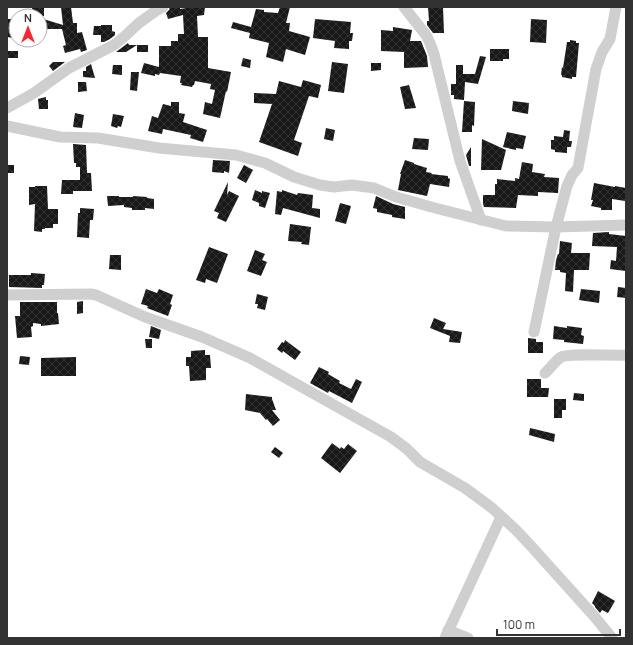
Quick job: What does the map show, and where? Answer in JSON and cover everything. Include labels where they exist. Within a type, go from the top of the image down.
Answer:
[{"type":"street","points":[[404,7],[430,43],[434,54],[460,161],[481,220]]},
{"type":"street","points":[[534,332],[556,227],[567,186],[572,175],[578,168],[596,69],[602,52],[610,39],[616,7]]},
{"type":"street","points":[[7,108],[34,93],[69,68],[114,45],[158,8]]},
{"type":"street","points":[[7,126],[60,137],[98,138],[158,148],[236,155],[265,163],[294,177],[320,185],[334,187],[352,184],[374,188],[396,197],[506,226],[556,227],[626,225]]},
{"type":"street","points":[[7,295],[96,295],[145,317],[202,337],[250,358],[390,436],[407,448],[420,462],[465,488],[492,508],[516,530],[612,638]]},
{"type":"street","points":[[545,373],[561,357],[626,355]]},
{"type":"street","points":[[468,638],[446,634],[501,517]]},
{"type":"building","points":[[32,7],[44,7],[44,8]]},
{"type":"building","points":[[61,7],[71,7],[73,23],[77,23],[77,33],[82,32],[87,50],[81,52],[80,49],[65,53],[63,46],[66,45],[62,29],[48,29],[48,20],[63,25]]},
{"type":"building","points":[[170,7],[180,7],[180,9],[205,7],[204,15],[197,16],[198,37],[208,37],[208,68],[231,72],[220,118],[203,114],[205,102],[212,104],[215,90],[210,89],[211,84],[195,81],[192,87],[181,85],[181,76],[160,73],[159,75],[155,74],[155,76],[141,73],[144,63],[159,67],[159,46],[171,46],[171,41],[178,41],[178,34],[184,34],[183,15],[168,19],[166,13]]},
{"type":"building","points":[[280,7],[290,7],[286,23],[290,23],[289,31],[310,37],[305,55],[286,49],[283,62],[266,57],[269,43],[249,38],[250,33],[231,28],[233,22],[251,27],[256,9],[264,10],[264,12],[278,13]]},
{"type":"building","points":[[428,7],[443,7],[444,33],[433,33],[427,25],[427,21],[429,21]]},
{"type":"building","points":[[315,19],[351,22],[350,33],[353,33],[352,41],[349,41],[349,49],[334,48],[335,41],[313,38]]},
{"type":"building","points":[[531,19],[547,20],[546,43],[530,42]]},
{"type":"building","points":[[112,25],[112,31],[115,32],[115,35],[104,42],[101,42],[101,35],[93,35],[94,26]]},
{"type":"building","points":[[393,27],[412,30],[410,41],[421,41],[427,56],[428,67],[404,68],[404,52],[381,51],[381,30],[393,31]]},
{"type":"building","points":[[570,40],[579,43],[576,77],[572,77],[572,79],[562,77],[561,75],[567,42],[570,42]]},
{"type":"building","points":[[128,43],[129,45],[137,45],[126,52],[116,52]]},
{"type":"building","points":[[137,45],[148,45],[148,52],[137,52]]},
{"type":"building","points":[[490,49],[509,49],[509,59],[503,59],[503,61],[490,61]]},
{"type":"building","points":[[8,51],[18,51],[18,58],[8,58]]},
{"type":"building","points":[[480,56],[486,57],[478,84],[465,82],[464,100],[454,99],[454,95],[451,95],[451,84],[456,84],[456,65],[463,65],[463,74],[475,74]]},
{"type":"building","points":[[243,58],[251,60],[250,68],[241,66]]},
{"type":"building","points":[[53,62],[65,62],[53,71],[49,66]]},
{"type":"building","points":[[332,62],[348,64],[344,93],[328,91]]},
{"type":"building","points":[[371,63],[381,63],[381,70],[371,71]]},
{"type":"building","points":[[91,64],[95,78],[83,77],[83,71],[86,71],[86,67]]},
{"type":"building","points":[[113,65],[122,65],[122,75],[112,74]]},
{"type":"building","points":[[131,72],[139,72],[137,91],[130,90]]},
{"type":"building","points":[[303,80],[321,85],[318,98],[309,96],[294,140],[302,143],[298,156],[259,142],[272,104],[254,103],[254,93],[276,94],[279,81],[301,87]]},
{"type":"building","points":[[78,82],[86,82],[87,91],[78,92]]},
{"type":"building","points":[[409,85],[416,108],[405,109],[400,87]]},
{"type":"building","points":[[46,97],[46,100],[48,100],[48,109],[39,109],[38,99]]},
{"type":"building","points":[[464,101],[475,102],[474,126],[472,125],[472,132],[462,132]]},
{"type":"building","points":[[513,101],[529,103],[528,114],[512,111]]},
{"type":"building","points":[[171,102],[179,102],[179,113],[185,114],[183,122],[207,130],[203,142],[190,138],[191,135],[163,129],[162,134],[148,131],[152,116],[158,118],[163,104],[171,106]]},
{"type":"building","points":[[75,113],[84,115],[82,128],[73,127]]},
{"type":"building","points":[[113,114],[124,116],[121,127],[118,126],[117,128],[111,126]]},
{"type":"building","points":[[326,128],[335,130],[333,141],[324,139]]},
{"type":"building","points":[[564,130],[570,131],[569,141],[572,141],[571,147],[567,147],[567,153],[555,152],[555,150],[551,149],[551,140],[554,140],[554,136],[563,137]]},
{"type":"building","points":[[507,132],[526,136],[523,149],[516,148],[516,150],[503,147]]},
{"type":"building","points":[[414,138],[429,139],[428,150],[412,149]]},
{"type":"building","points":[[482,139],[506,150],[501,170],[481,170]]},
{"type":"building","points":[[73,144],[86,145],[87,173],[91,173],[92,191],[73,191],[73,194],[61,194],[62,180],[80,180],[80,167],[76,167],[76,163],[74,163]]},
{"type":"building","points":[[471,147],[471,166],[469,166],[466,155]]},
{"type":"building","points":[[213,160],[230,161],[229,173],[224,171],[224,173],[212,172]]},
{"type":"building","points":[[405,160],[427,168],[426,172],[432,173],[431,174],[448,176],[450,179],[449,187],[430,184],[427,196],[398,190],[400,174]]},
{"type":"building","points":[[522,162],[533,164],[532,172],[545,174],[544,177],[559,178],[558,193],[538,192],[538,196],[518,195],[516,208],[484,207],[483,195],[495,195],[495,184],[497,184],[497,179],[515,181],[515,178],[519,179]]},
{"type":"building","points":[[7,165],[14,165],[14,173],[7,173]]},
{"type":"building","points":[[244,165],[253,170],[246,183],[237,178]]},
{"type":"building","points":[[228,182],[227,195],[229,191],[239,196],[226,222],[217,218],[219,213],[214,211]]},
{"type":"building","points":[[594,183],[626,188],[625,201],[612,199],[612,210],[601,210],[601,208],[591,206],[593,200],[591,200]]},
{"type":"building","points":[[47,186],[48,209],[58,209],[58,224],[53,224],[53,228],[42,229],[42,232],[34,231],[35,204],[29,205],[29,187]]},
{"type":"building","points":[[255,190],[262,193],[262,191],[270,193],[265,208],[259,206],[259,203],[252,200]]},
{"type":"building","points":[[282,190],[297,195],[298,193],[313,195],[312,208],[320,209],[320,218],[283,208],[281,215],[275,214],[277,191],[282,192]]},
{"type":"building","points":[[107,196],[147,197],[154,199],[154,209],[145,208],[145,210],[132,210],[132,208],[124,207],[124,205],[108,206]]},
{"type":"building","points":[[376,196],[393,204],[405,207],[405,219],[392,217],[392,215],[377,212],[377,209],[373,208]]},
{"type":"building","points":[[340,203],[351,206],[346,224],[335,221]]},
{"type":"building","points":[[80,208],[94,209],[93,220],[90,220],[89,238],[77,237],[78,213],[80,213]]},
{"type":"building","points":[[290,224],[311,227],[309,245],[301,244],[302,242],[288,241]]},
{"type":"building","points":[[609,232],[609,234],[626,236],[626,271],[610,269],[611,260],[616,261],[617,247],[592,246],[593,233]]},
{"type":"building","points":[[560,241],[572,243],[571,253],[590,253],[589,270],[574,270],[573,292],[565,291],[566,273],[560,272],[560,270],[555,270],[556,260],[559,254]]},
{"type":"building","points":[[209,247],[228,254],[217,283],[206,279],[205,283],[196,280]]},
{"type":"building","points":[[255,250],[265,254],[262,260],[267,262],[261,276],[247,271]]},
{"type":"building","points":[[110,255],[121,255],[121,270],[109,269]]},
{"type":"building","points":[[31,273],[45,274],[44,285],[42,285],[42,288],[9,287],[9,275],[31,275]]},
{"type":"building","points":[[618,287],[626,288],[626,298],[617,297]]},
{"type":"building","points":[[146,289],[157,293],[159,289],[173,295],[170,304],[172,305],[168,316],[147,308],[148,306],[141,304]]},
{"type":"building","points":[[581,289],[600,291],[599,303],[579,300]]},
{"type":"building","points":[[257,294],[268,297],[265,310],[257,308],[258,304],[255,304]]},
{"type":"building","points":[[83,301],[83,313],[77,314],[77,302]]},
{"type":"building","points":[[20,302],[57,302],[59,324],[41,326],[41,324],[33,323],[33,326],[31,327],[32,337],[17,338],[15,316],[20,316]]},
{"type":"building","points":[[434,318],[446,323],[443,329],[462,332],[460,343],[449,342],[450,336],[430,328]]},
{"type":"building","points":[[151,326],[161,330],[159,339],[149,337]]},
{"type":"building","points":[[554,326],[582,328],[581,335],[584,336],[583,344],[553,339]]},
{"type":"building","points":[[528,338],[536,339],[536,342],[543,342],[543,353],[528,353]]},
{"type":"building","points":[[145,339],[152,339],[152,348],[146,348]]},
{"type":"building","points":[[285,340],[301,352],[295,360],[283,351],[282,353],[277,349],[282,342],[284,343]]},
{"type":"building","points":[[205,350],[205,355],[210,355],[211,368],[206,368],[206,380],[190,381],[189,366],[186,366],[186,357],[191,357],[191,351]]},
{"type":"building","points":[[20,356],[30,357],[29,365],[19,364]]},
{"type":"building","points":[[76,357],[76,376],[41,376],[41,358]]},
{"type":"building","points":[[319,367],[329,372],[328,374],[340,381],[339,383],[351,389],[356,379],[362,382],[352,403],[329,391],[328,393],[310,383]]},
{"type":"building","points":[[527,379],[541,379],[541,388],[549,388],[548,397],[527,397]]},
{"type":"building","points":[[574,393],[584,394],[584,401],[573,400]]},
{"type":"building","points":[[246,394],[272,397],[276,410],[272,410],[280,420],[273,426],[260,413],[245,410]]},
{"type":"building","points":[[554,399],[566,399],[566,410],[562,410],[562,418],[554,418]]},
{"type":"building","points":[[530,428],[555,434],[554,442],[529,435]]},
{"type":"building","points":[[332,443],[340,449],[341,447],[344,449],[348,444],[357,451],[340,473],[321,458]]},
{"type":"building","points":[[275,447],[283,453],[279,458],[271,452]]},
{"type":"building","points":[[598,591],[615,601],[608,613],[602,610],[600,613],[592,603]]}]
